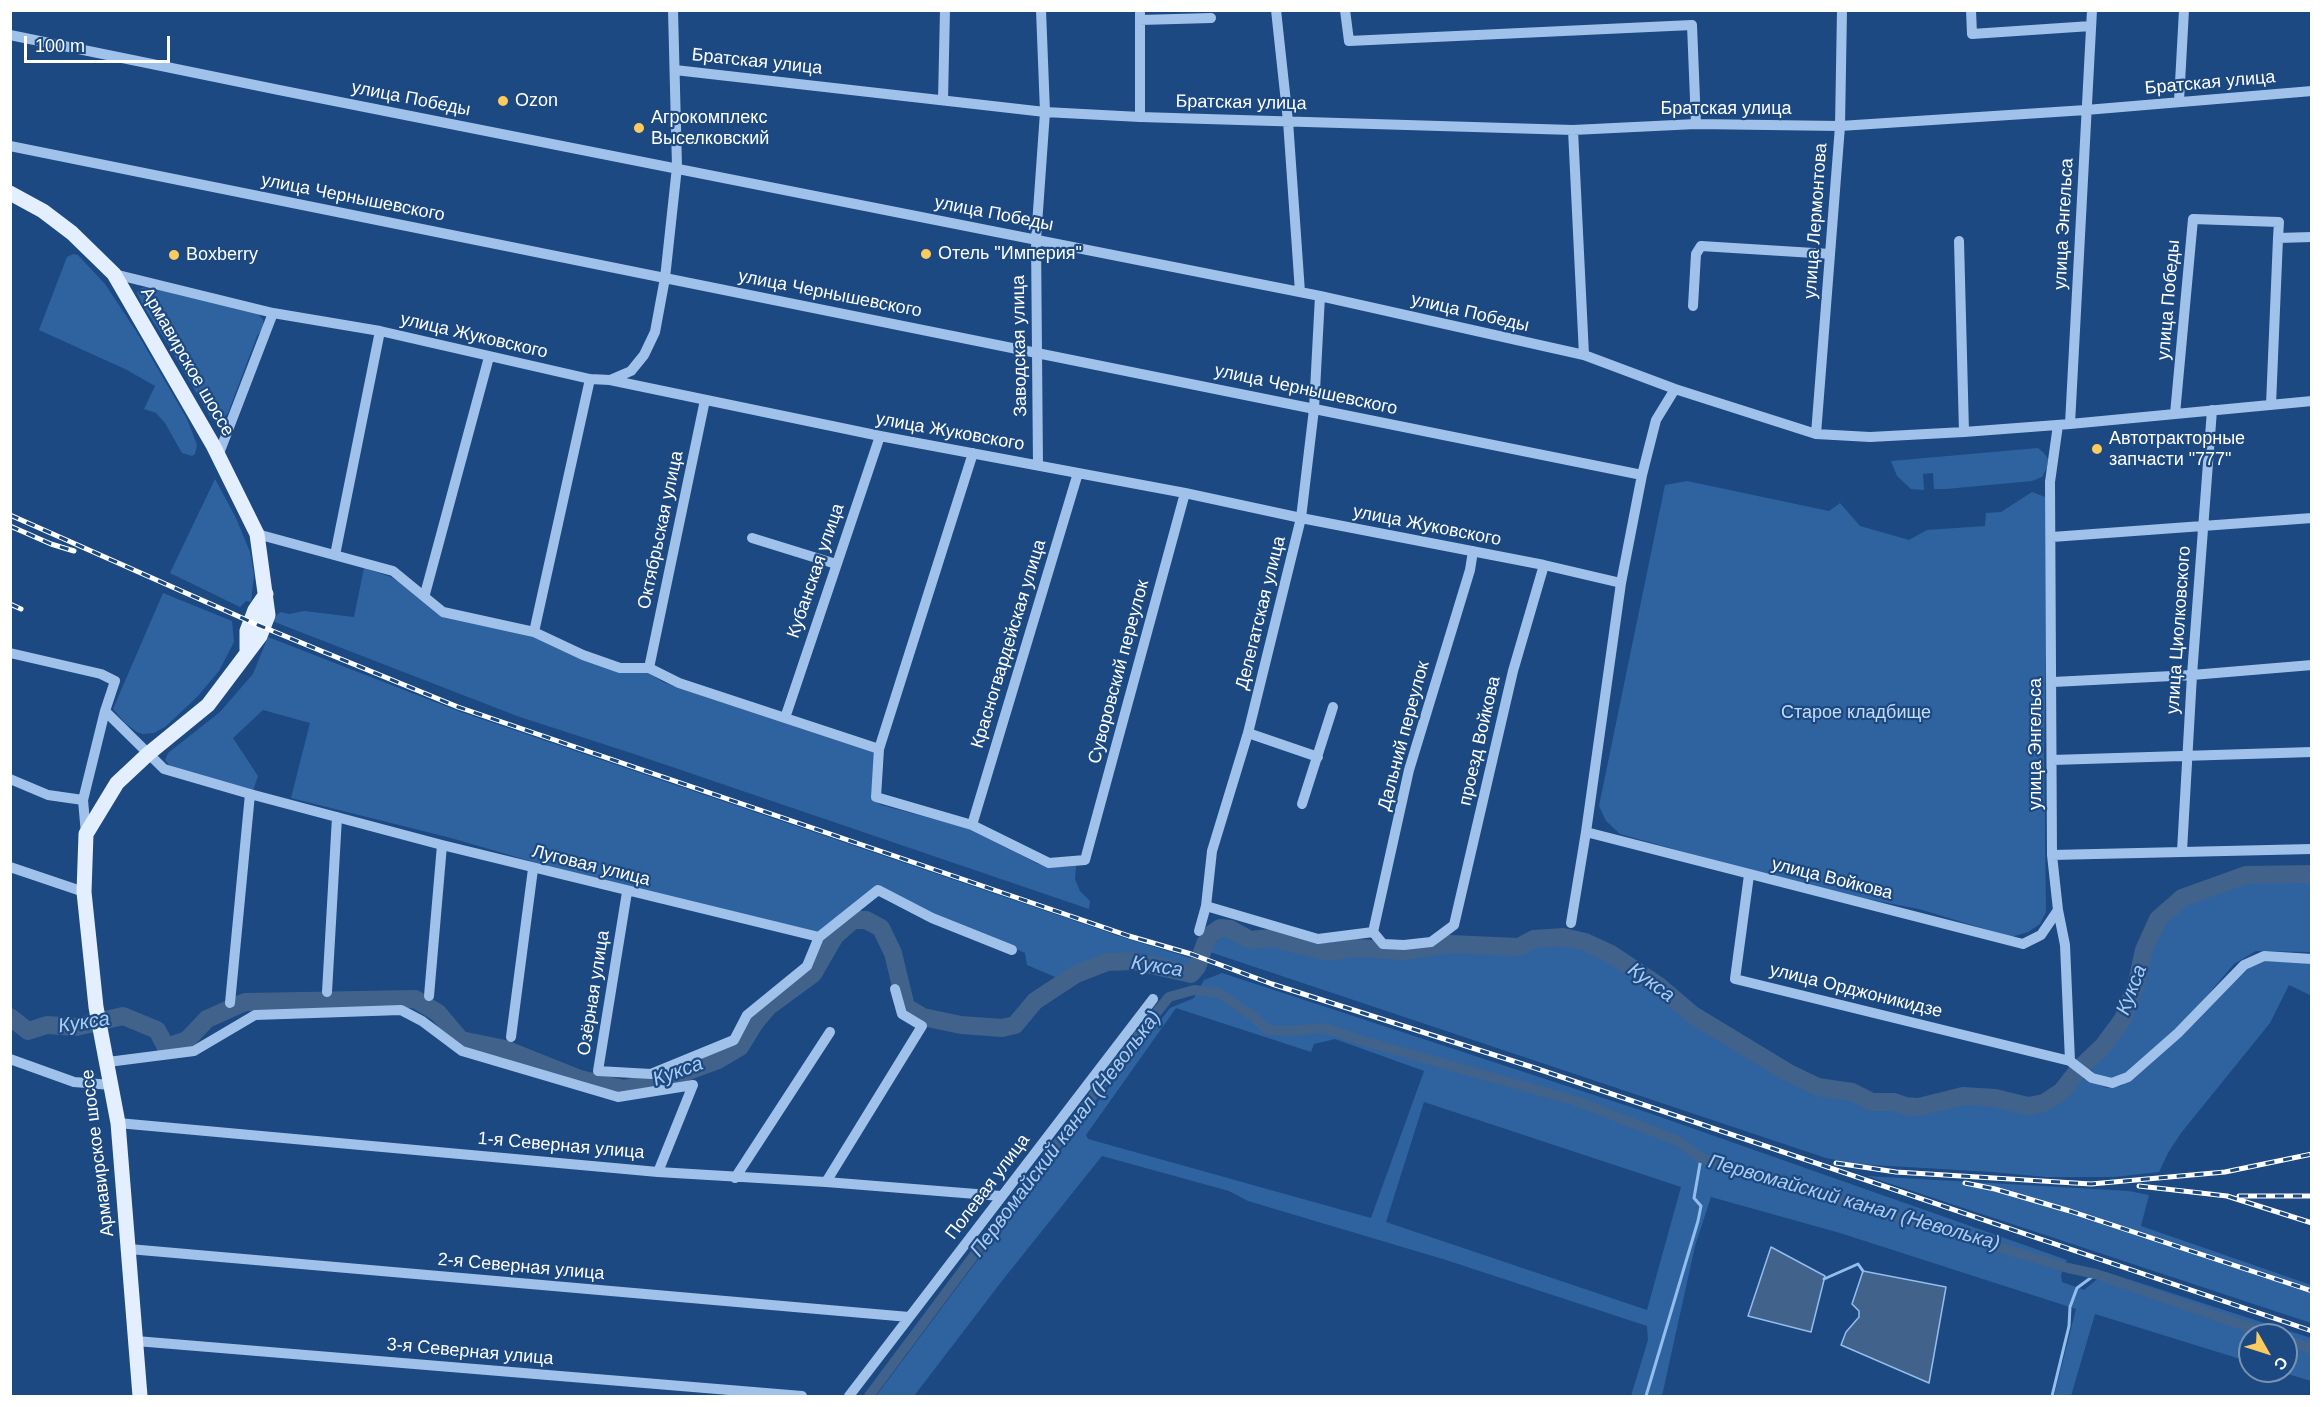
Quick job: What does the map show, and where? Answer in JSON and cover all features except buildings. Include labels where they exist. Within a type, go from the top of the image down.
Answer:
[{"type":"main road","name":"Армавирское шоссе","points":[[10,193],[43,211],[72,233],[114,274],[218,456],[257,534],[266,594],[268,615],[260,636],[247,650],[208,705],[148,754],[117,783],[86,834],[84,892],[96,1007],[118,1124],[140,1396]]},
{"type":"street","points":[[610,380],[631,371],[644,355],[655,332],[665,278],[677,167],[673,10]]},
{"type":"street","points":[[943,100],[945,10]]},
{"type":"street","name":"Заводская улица","points":[[1038,465],[1035,239],[1045,112],[1041,10]]},
{"type":"street","points":[[1276,10],[1288,121],[1300,292]]},
{"type":"street","points":[[1346,10],[1349,41],[1692,25],[1696,124]]},
{"type":"street","name":"улица Лермонтова","points":[[1816,434],[1840,126],[1842,10]]},
{"type":"street","points":[[1971,10],[1972,34],[2091,26]]},
{"type":"street","name":"улица Энгельса","points":[[2070,424],[2092,10]]},
{"type":"street","points":[[2179,101],[2184,10]]},
{"type":"street","points":[[1140,117],[1140,15],[1211,18]]},
{"type":"street","name":"улица Победы","points":[[10,35],[1320,296],[1584,355],[1675,389],[1816,434],[1870,437],[1964,432],[2312,401]]},
{"type":"street","name":"Братская улица","points":[[675,70],[1045,112],[1573,130],[1696,124],[1840,126],[2086,110],[2312,91]]},
{"type":"street","points":[[1573,130],[1584,355]]},
{"type":"street","name":"улица Чернышевского","points":[[10,146],[1642,475]]},
{"type":"street","name":"улица Победы","points":[[2175,414],[2193,219],[2279,222],[2278,238]]},
{"type":"street","points":[[2271,405],[2278,238],[2312,237]]},
{"type":"street","points":[[1959,241],[1964,432]]},
{"type":"street","points":[[1693,306],[1696,254],[1701,246],[1830,254]]},
{"type":"street","name":"улица Жуковского","points":[[114,274],[273,313],[380,331],[590,379],[610,380],[880,436],[1185,493],[1544,565],[1621,583]]},
{"type":"street","name":"Делегатская улица","points":[[1198,931],[1206,906],[1212,851],[1248,733],[1302,518],[1314,409],[1320,296]]},
{"type":"street","points":[[218,456],[273,313]]},
{"type":"street","points":[[334,555],[380,331]]},
{"type":"street","points":[[424,594],[489,357]]},
{"type":"street","points":[[534,632],[590,379]]},
{"type":"street","points":[[1571,923],[1621,583],[1642,475],[1656,420],[1675,389]]},
{"type":"street","name":"Октябрьская улица","points":[[649,668],[705,400]]},
{"type":"street","name":"улица Циолковского","points":[[2182,851],[2192,675],[2212,410]]},
{"type":"street","name":"улица Энгельса","points":[[2058,425],[2050,482],[2053,682],[2052,855],[2058,910],[2065,945],[2070,1061]]},
{"type":"street","name":"Кубанская улица","points":[[784,718],[880,436]]},
{"type":"street","points":[[972,825],[876,798],[879,749],[973,453]]},
{"type":"street","name":"Красногвардейская улица","points":[[972,825],[1078,473]]},
{"type":"street","name":"Суворовский переулок","points":[[972,825],[1049,863],[1085,860],[1185,493]]},
{"type":"street","points":[[2052,537],[2312,518]]},
{"type":"street","points":[[257,534],[393,571],[424,594],[443,612],[534,632],[583,655],[620,668],[649,668],[679,684],[879,749]]},
{"type":"street","points":[[752,538],[836,564]]},
{"type":"street","name":"Дальний переулок","points":[[1373,932],[1409,770],[1470,570],[1473,551]]},
{"type":"street","name":"проезд Войкова","points":[[1373,932],[1383,944],[1404,945],[1431,942],[1454,925],[1513,671],[1544,565]]},
{"type":"street","name":"Армавирское шоссе","points":[[10,653],[101,674],[115,681],[105,711],[83,800],[86,834]]},
{"type":"street","points":[[2053,682],[2192,675],[2312,665]]},
{"type":"street","points":[[1302,804],[1333,707]]},
{"type":"street","name":"Луговая улица","points":[[105,711],[164,769],[533,869],[819,937]]},
{"type":"street","points":[[1248,733],[1318,757]]},
{"type":"street","points":[[2052,760],[2312,752]]},
{"type":"street","points":[[10,779],[48,795],[83,800]]},
{"type":"street","points":[[231,1003],[250,794]]},
{"type":"street","points":[[327,992],[337,817]]},
{"type":"street","name":"улица Войкова","points":[[1586,832],[2023,944],[2042,935],[2058,910]]},
{"type":"street","points":[[429,996],[442,845]]},
{"type":"street","points":[[2052,855],[2312,849]]},
{"type":"street","points":[[10,867],[84,892]]},
{"type":"street","points":[[511,1037],[533,869]]},
{"type":"street","name":"улица Орджоникидзе","points":[[1749,875],[1736,979],[2070,1061]]},
{"type":"street","points":[[819,937],[878,890],[932,918],[1012,950]]},
{"type":"street","name":"Озёрная улица","points":[[627,892],[598,1071],[651,1074],[734,1040],[747,1015],[807,966],[819,937]]},
{"type":"street","points":[[1206,906],[1318,939],[1373,932]]},
{"type":"street","points":[[2070,1061],[2092,1078],[2112,1083],[2128,1077],[2178,1033],[2244,965],[2264,956],[2312,959]]},
{"type":"street","points":[[826,1182],[922,1026],[902,1014],[895,989]]},
{"type":"street","name":"Полевая улица","points":[[849,1396],[1154,999]]},
{"type":"street","points":[[108,1062],[194,1051],[255,1016],[401,1010],[422,1021],[462,1051],[618,1097],[693,1085],[658,1172]]},
{"type":"street","points":[[735,1178],[830,1032]]},
{"type":"street","points":[[10,1059],[74,1082],[111,1085]]},
{"type":"street","name":"1-я Северная улица","points":[[118,1124],[658,1172],[1001,1196]]},
{"type":"street","name":"2-я Северная улица","points":[[129,1249],[909,1317]]},
{"type":"street","name":"3-я Северная улица","points":[[136,1341],[802,1396]]},
{"type":"green space","points":[[73,254],[78,255],[105,284],[136,331],[187,419],[197,445],[195,454],[192,456],[182,453],[165,423],[156,413],[144,409],[155,386],[127,370],[39,330],[67,257]]},
{"type":"green space","points":[[149,287],[258,314],[263,320],[264,327],[257,336],[228,413],[222,419],[211,418],[142,304],[137,292],[141,288]]},
{"type":"green space","points":[[2038,448],[2048,459],[2047,468],[2042,477],[2032,481],[1946,489],[1934,489],[1933,473],[1923,474],[1924,490],[1911,489],[1897,476],[1891,461]]},
{"type":"green space","points":[[215,479],[236,518],[250,552],[254,575],[251,602],[246,601],[240,607],[170,573]]},
{"type":"green space","name":"Старое кладбище","points":[[1687,481],[1829,511],[1840,503],[1860,526],[1909,540],[1927,530],[1985,526],[1986,513],[2001,512],[2032,492],[2045,497],[2049,509],[2044,752],[2046,912],[2040,924],[2028,932],[2011,937],[1919,909],[1820,890],[1620,834],[1606,821],[1599,806],[1665,485]]},
{"type":"green space","points":[[364,568],[391,577],[419,594],[437,612],[533,637],[647,672],[679,688],[875,751],[871,798],[881,805],[971,829],[1038,864],[1059,867],[1076,866],[1075,879],[1080,891],[1090,901],[1089,909],[517,716],[272,621],[280,612],[289,614],[304,611],[354,617]]},
{"type":"green space","points":[[163,593],[232,621],[234,642],[219,671],[197,697],[165,727],[154,733],[143,734],[125,723],[113,709]]},
{"type":"green space","points":[[268,637],[458,711],[1128,939],[1194,959],[1186,971],[1118,955],[1089,964],[1060,979],[1027,965],[1025,953],[932,915],[880,889],[818,932],[561,870],[451,838],[291,798],[310,723],[263,710],[233,738],[258,776],[253,791],[170,766],[165,760],[168,753],[220,712],[253,674]]},
{"type":"green space","points":[[2311,878],[2311,952],[2256,951],[2234,964],[2183,1024],[2125,1075],[2112,1079],[2094,1076],[2090,1065],[2123,1031],[2131,1013],[2148,949],[2162,923],[2181,904],[2250,879]]},
{"type":"green space","points":[[1228,932],[1248,943],[1274,943],[1326,956],[1357,951],[1406,956],[1419,951],[1451,947],[1517,951],[1536,943],[1563,940],[1584,945],[1609,957],[1691,1018],[1786,1076],[1817,1090],[1851,1096],[1871,1105],[1894,1105],[1904,1109],[1919,1110],[1963,1099],[1998,1104],[2014,1111],[2038,1113],[2055,1106],[2080,1077],[2107,1088],[2121,1086],[2247,968],[2264,961],[2311,962],[2312,996],[2289,985],[2270,1023],[2181,1133],[2159,1172],[2114,1177],[2047,1177],[1856,1164],[1826,1158],[1210,952],[1220,936]]},
{"type":"green space","points":[[1222,973],[1649,1113],[2067,1260],[2061,1275],[2062,1282],[2084,1290],[2106,1272],[2264,1323],[2238,1323],[2238,1358],[2095,1314],[2071,1396],[2054,1396],[2076,1309],[1840,1233],[1711,1197],[1695,1246],[1662,1396],[1631,1396],[1648,1340],[1647,1326],[1446,1260],[1248,1201],[1229,1191],[1102,1156],[914,1396],[876,1396],[1170,1008],[1194,998],[1204,980]],"holes":[[[1176,1008],[1311,1052],[1314,1044],[1335,1039],[1424,1071],[1371,1218],[1088,1139],[1086,1135]],[[1424,1102],[1681,1187],[1647,1310],[1386,1222]]]},
{"type":"green space","points":[[1867,1176],[2129,1191],[2149,1195],[2141,1226],[2311,1285],[2311,1323]]},
{"type":"green space","points":[[2298,1334],[2311,1338],[2311,1381],[2298,1377]]},
{"type":"shaded area","points":[[1771,1247],[1825,1276],[1811,1332],[1748,1316]]},
{"type":"shaded area","points":[[1863,1271],[1946,1287],[1929,1383],[1841,1345],[1846,1332],[1859,1317],[1859,1311],[1852,1304]]},
{"type":"waterway","name":"Кукса","points":[[10,1017],[28,1031],[47,1025],[76,1027],[123,1016],[157,1030],[166,1047],[187,1040],[207,1019],[245,1002],[415,999],[438,1013],[461,1040],[505,1049],[580,1079],[624,1089],[667,1079],[718,1060],[740,1047],[768,1007],[813,974],[835,936],[853,920],[866,920],[881,928],[893,953],[906,1007],[923,1017],[961,1025],[1002,1028],[1015,1025],[1035,1001],[1076,974],[1107,962],[1133,961],[1191,974],[1197,967],[1210,935],[1220,928],[1230,929],[1250,940],[1272,938],[1327,952],[1356,948],[1404,951],[1450,944],[1519,947],[1534,939],[1563,937],[1585,942],[1611,954],[1659,986],[1693,1015],[1787,1072],[1818,1087],[1852,1092],[1872,1102],[1894,1102],[1905,1106],[1919,1107],[1963,1096],[1995,1098],[2028,1106],[2044,1103],[2062,1091],[2079,1069],[2103,1046],[2123,1019],[2137,982],[2144,950],[2158,919],[2182,898],[2246,875],[2312,874]]},
{"type":"waterway","name":"Первомайский канал (Неволька)","points":[[869,1396],[1143,1029],[1169,997],[1194,990],[1219,993],[1254,1017],[1268,1030],[1325,1028],[1363,1041],[1576,1101],[1678,1141],[1701,1158],[2068,1268],[2096,1274],[2238,1323]]},
{"type":"waterway","points":[[1646,1396],[1698,1221],[1701,1206],[1694,1198],[1701,1158]]},
{"type":"waterway","points":[[1824,1279],[1858,1264],[1863,1271]]},
{"type":"waterway","points":[[2052,1396],[2069,1326],[2070,1307],[2077,1288],[2096,1274]]},
{"type":"waterway","name":"Первомайский канал (Неволька)","points":[[2298,1344],[2312,1349]]},
{"type":"railway","points":[[10,515],[258,625],[458,707],[1129,936],[1191,954],[1272,984],[1535,1068],[2312,1331]]},
{"type":"railway","points":[[10,526],[51,544],[74,551]]},
{"type":"railway","points":[[10,604],[21,609]]},
{"type":"railway","points":[[1836,1163],[1896,1172],[2091,1184],[2225,1172],[2312,1154]]},
{"type":"railway","points":[[1965,1183],[1995,1189],[2070,1211],[2312,1291]]},
{"type":"railway","points":[[2139,1186],[2227,1196],[2312,1223]]},
{"type":"railway","points":[[2239,1196],[2312,1196]]},
{"type":"place","name":"Ozon","points":[[503,101]]},
{"type":"place","name":"Агрокомплекс Выселковский","points":[[639,128]]},
{"type":"place","name":"Отель \"Империя\"","points":[[926,254]]},
{"type":"place","name":"Boxberry","points":[[174,255]]},
{"type":"place","name":"Автотракторные запчасти \"777\"","points":[[2097,449]]}]
